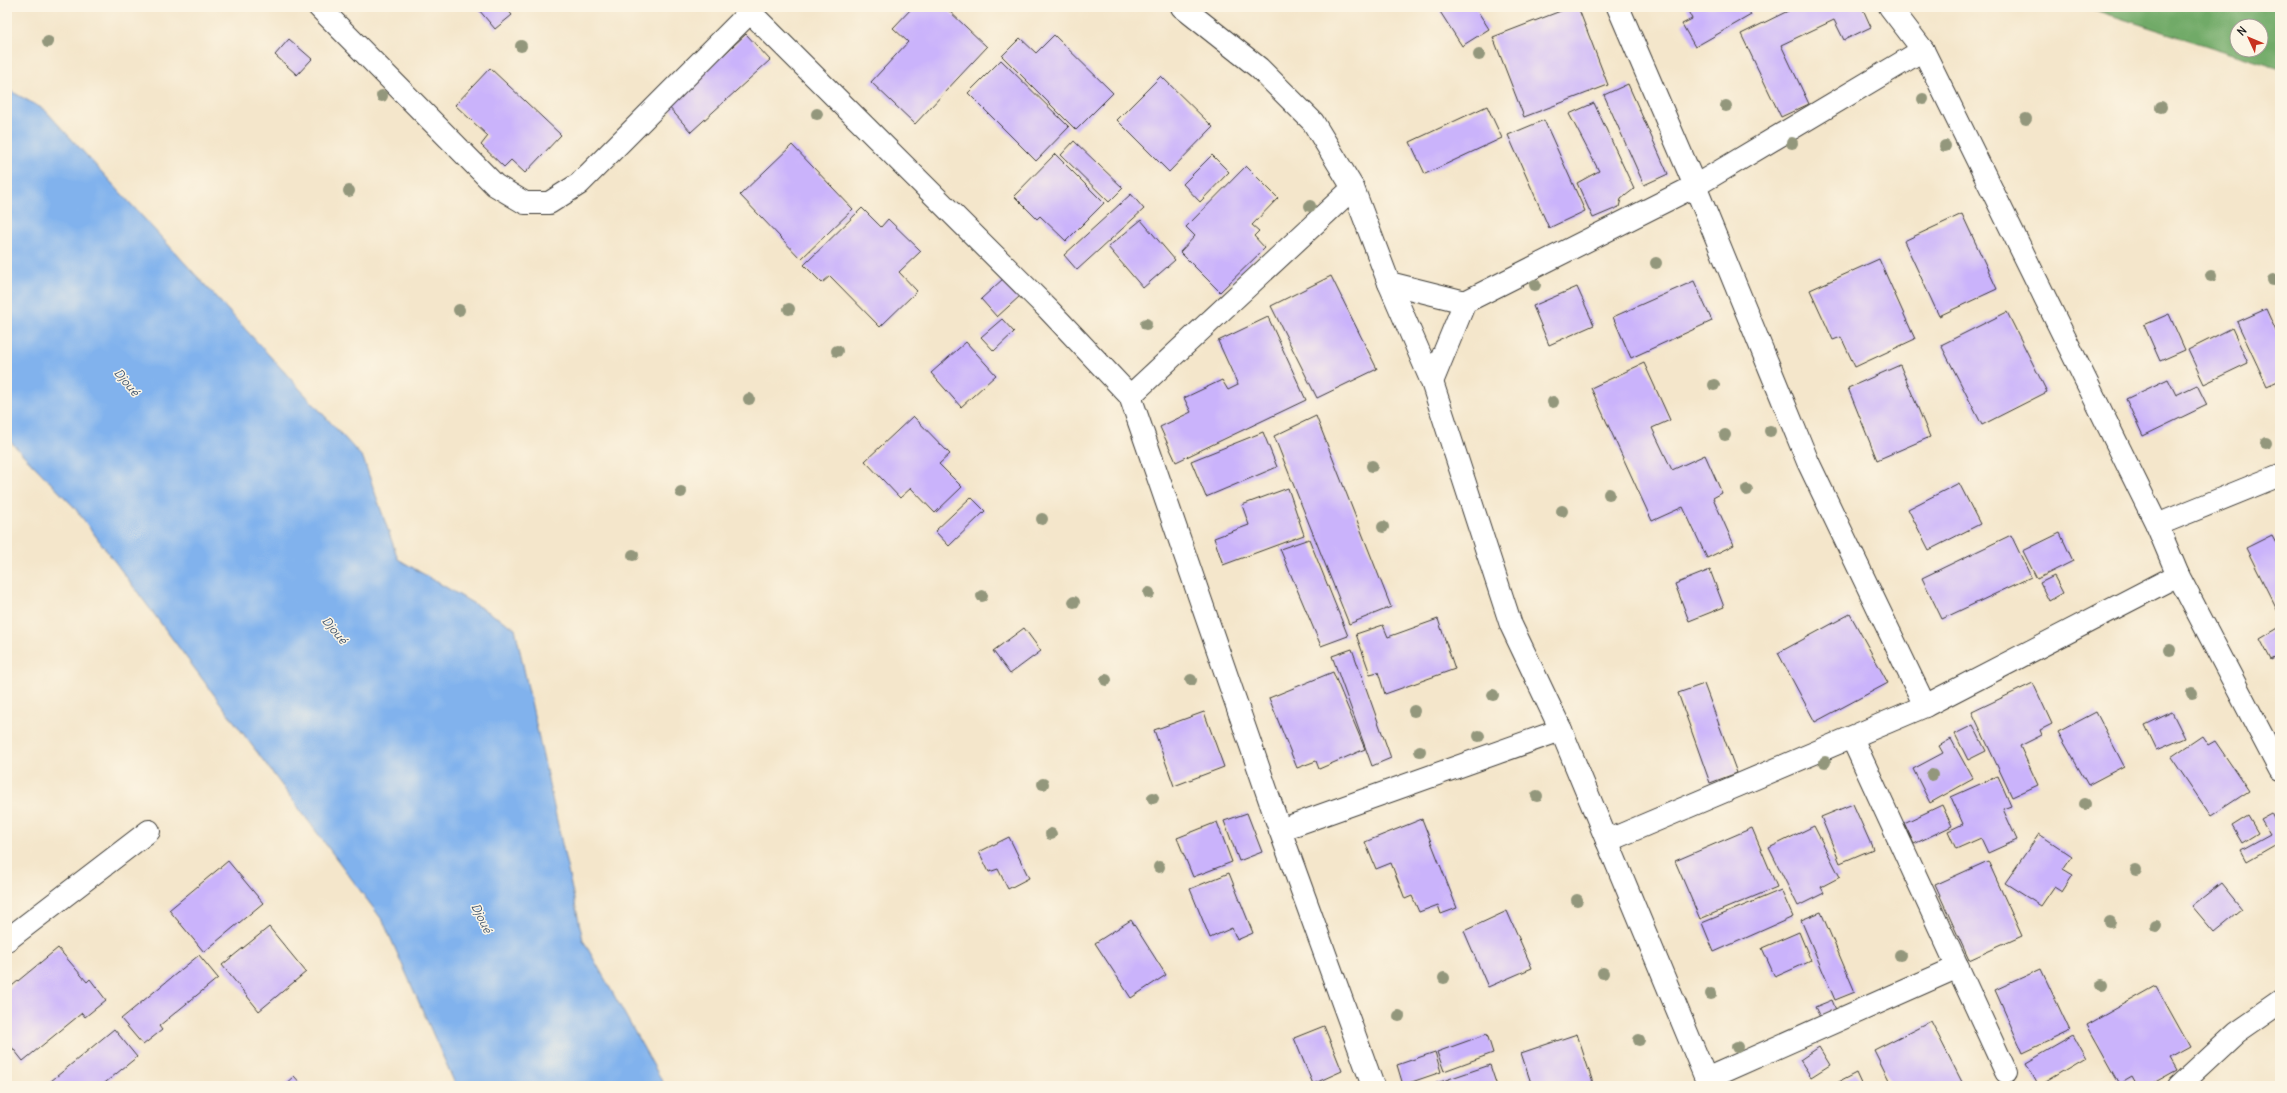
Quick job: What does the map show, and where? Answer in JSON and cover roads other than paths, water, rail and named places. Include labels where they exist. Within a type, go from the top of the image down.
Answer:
[{"type":"street","points":[[319,7],[495,185],[524,203],[549,203],[579,184],[747,10],[1048,309],[1130,396],[1280,830],[1373,1086]]},
{"type":"street","points":[[1182,7],[1259,68],[1313,122],[1353,188],[1389,283],[1432,382],[1511,625],[1561,730],[1708,1082],[1958,967]]},
{"type":"street","points":[[1618,7],[1695,186],[1808,462],[1925,706]]},
{"type":"street","points":[[1890,7],[1924,50],[2157,525],[2178,575],[2278,758]]},
{"type":"street","points":[[1389,283],[1465,302],[1695,186],[1924,50]]},
{"type":"street","points":[[1130,396],[1353,188]]},
{"type":"street","points":[[1432,382],[1465,302]]},
{"type":"street","points":[[2157,525],[2280,475]]},
{"type":"street","points":[[1608,841],[1925,706],[2178,575]]},
{"type":"street","points":[[1280,830],[1561,730]]},
{"type":"street","points":[[1852,738],[2006,1072]]},
{"type":"street","points":[[7,940],[149,832]]},
{"type":"street","points":[[2180,1086],[2237,1032],[2280,1002]]},
{"type":"water","name":"Djoué","points":[[7,89],[45,110],[363,458],[398,559],[515,628],[583,940],[665,1086],[456,1086],[383,921],[74,507],[7,438]]}]
